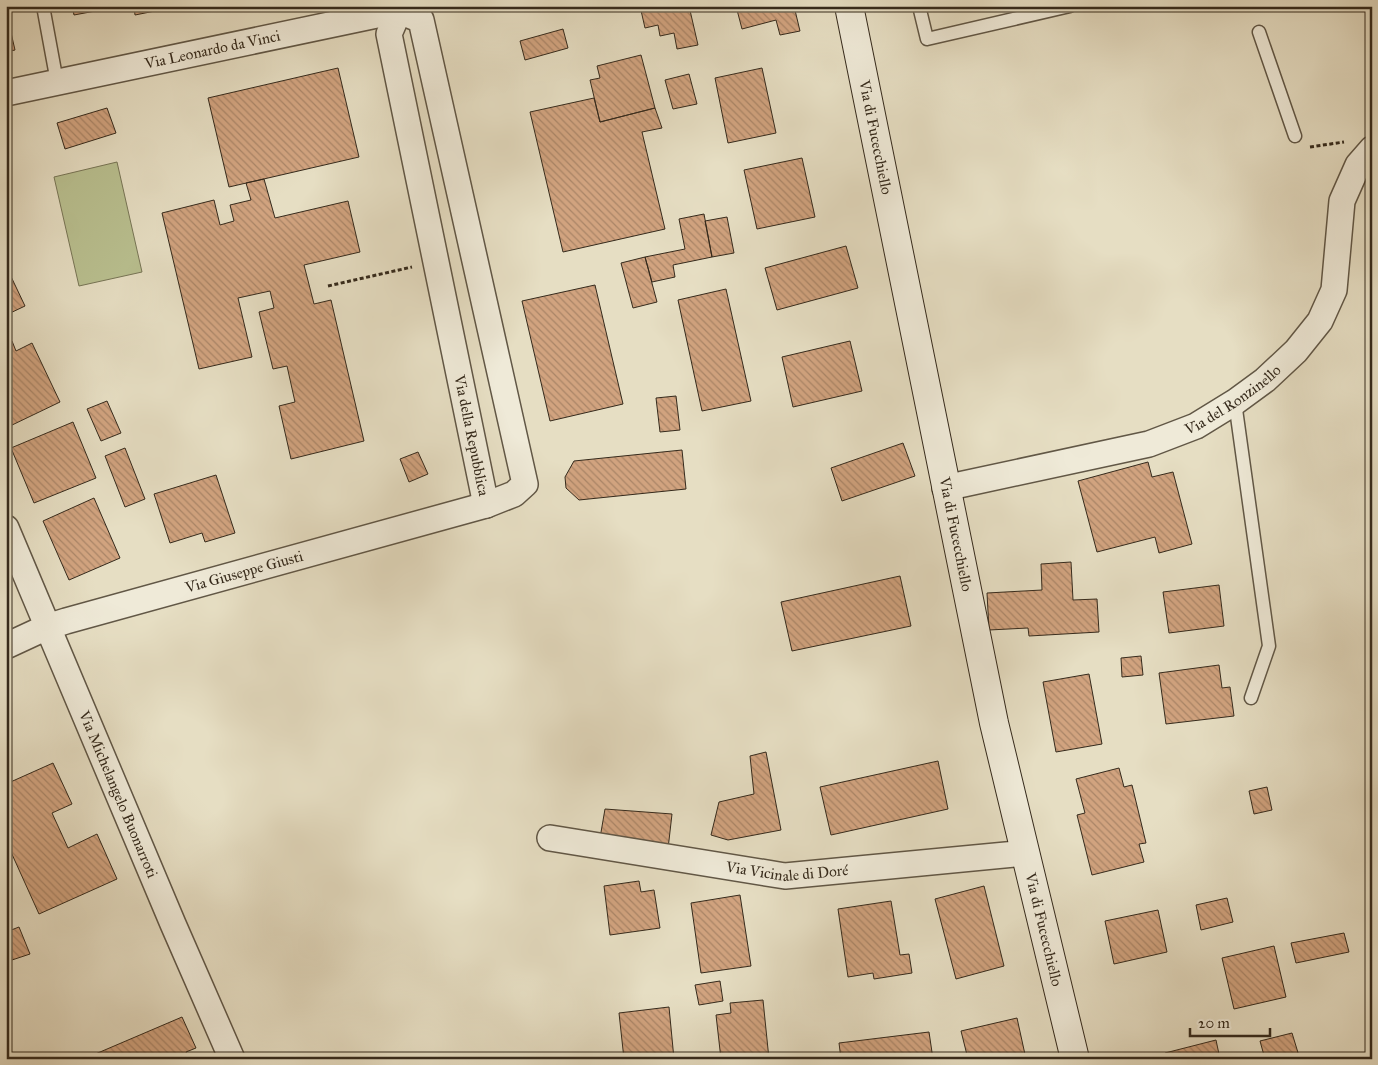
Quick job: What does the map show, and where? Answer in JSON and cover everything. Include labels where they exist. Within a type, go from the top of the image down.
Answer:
[{"type":"main road","name":"Via di Fucecchiello","points":[[849,6],[994,723],[1075,1059]]},
{"type":"street","name":"Via Leonardo da Vinci","points":[[6,93],[414,9]]},
{"type":"street","name":"Via della Repubblica","points":[[414,9],[421,20],[525,484],[514,494],[486,505],[389,34],[414,9]]},
{"type":"street","name":"Via del Ronzinello","points":[[945,488],[1149,444],[1196,426],[1235,402],[1265,380],[1296,351],[1320,321],[1334,290],[1342,201],[1358,165],[1372,149]]},
{"type":"street","name":"Via Giuseppe Giusti","points":[[6,646],[47,627],[486,505]]},
{"type":"street","name":"Via Michelangelo Buonarroti","points":[[6,528],[232,1059]]},
{"type":"street","name":"Via Vicinale di Doré","points":[[550,838],[785,876],[1026,853]]},
{"type":"lane","points":[[43,6],[57,82]]},
{"type":"lane","points":[[919,6],[927,39],[1070,6]]},
{"type":"lane","points":[[1259,32],[1295,136]]},
{"type":"lane","points":[[1235,402],[1269,646],[1251,698]]},
{"type":"path","points":[[414,9],[460,6]]},
{"type":"path","points":[[1295,136],[1309,148],[1348,142]]},
{"type":"path","points":[[328,286],[419,266]]},
{"type":"green space","points":[[117,162],[142,272],[79,286],[54,177]]},
{"type":"building","points":[[72,6],[122,6],[74,15]]},
{"type":"building","points":[[134,6],[180,6],[135,15]]},
{"type":"building","points":[[640,6],[689,6],[698,45],[677,49],[674,33],[660,36],[658,25],[645,28]]},
{"type":"building","points":[[736,6],[794,6],[800,31],[780,35],[776,20],[742,29]]},
{"type":"building","points":[[6,11],[15,50],[6,52]]},
{"type":"building","points":[[563,29],[568,48],[525,60],[520,41]]},
{"type":"building","points":[[641,55],[655,108],[600,122],[590,80],[600,78],[597,66]]},
{"type":"building","points":[[338,68],[359,157],[229,187],[208,98]]},
{"type":"building","points":[[762,68],[776,133],[728,143],[715,78]]},
{"type":"building","points":[[689,74],[697,104],[673,109],[665,80]]},
{"type":"building","points":[[594,98],[600,122],[655,108],[662,128],[642,132],[665,229],[563,252],[530,112]]},
{"type":"building","points":[[107,108],[116,133],[65,149],[57,123]]},
{"type":"building","points":[[802,158],[815,217],[757,229],[744,170]]},
{"type":"building","points":[[264,179],[275,218],[348,201],[360,252],[304,265],[314,304],[331,300],[364,441],[291,459],[279,406],[295,402],[287,366],[273,369],[259,312],[274,308],[270,291],[238,298],[252,357],[199,369],[162,213],[214,200],[220,225],[234,221],[230,205],[251,200],[246,183]]},
{"type":"building","points":[[704,214],[712,257],[673,265],[675,277],[652,282],[645,257],[685,249],[679,219]]},
{"type":"building","points":[[727,217],[734,253],[712,257],[705,221]]},
{"type":"building","points":[[846,246],[858,288],[777,310],[765,268]]},
{"type":"building","points":[[645,257],[657,302],[633,308],[621,263]]},
{"type":"building","points":[[6,266],[25,306],[6,315]]},
{"type":"building","points":[[595,285],[623,404],[550,421],[522,301]]},
{"type":"building","points":[[726,289],[751,401],[702,411],[678,300]]},
{"type":"building","points":[[12,341],[16,351],[32,343],[60,402],[10,426],[6,418],[6,344]]},
{"type":"building","points":[[850,341],[862,391],[793,407],[782,357]]},
{"type":"building","points":[[676,396],[680,430],[660,432],[656,398]]},
{"type":"building","points":[[107,401],[121,433],[101,441],[87,409]]},
{"type":"building","points":[[73,422],[96,478],[34,503],[11,448]]},
{"type":"building","points":[[903,443],[915,476],[842,501],[831,468]]},
{"type":"building","points":[[125,448],[145,499],[125,507],[105,456]]},
{"type":"building","points":[[682,450],[686,489],[579,500],[566,488],[565,477],[574,461]]},
{"type":"building","points":[[418,452],[428,474],[409,482],[400,459]]},
{"type":"building","points":[[1148,462],[1152,477],[1173,472],[1192,544],[1159,553],[1155,537],[1097,552],[1078,481]]},
{"type":"building","points":[[216,475],[235,533],[205,542],[202,533],[170,543],[154,494]]},
{"type":"building","points":[[94,498],[120,558],[69,580],[43,521]]},
{"type":"building","points":[[1071,562],[1073,600],[1097,599],[1099,632],[1029,636],[1028,628],[989,630],[987,593],[1042,590],[1041,564]]},
{"type":"building","points":[[900,576],[911,626],[792,651],[781,602]]},
{"type":"building","points":[[1219,585],[1224,626],[1169,633],[1163,592]]},
{"type":"building","points":[[1141,656],[1143,675],[1122,677],[1121,658]]},
{"type":"building","points":[[1219,665],[1222,688],[1230,687],[1234,716],[1166,724],[1159,673]]},
{"type":"building","points":[[1089,674],[1102,744],[1056,752],[1043,682]]},
{"type":"building","points":[[766,752],[781,830],[728,840],[711,835],[719,802],[754,794],[750,756]]},
{"type":"building","points":[[938,761],[948,809],[831,835],[820,787]]},
{"type":"building","points":[[53,763],[72,804],[52,813],[68,848],[97,834],[117,879],[39,914],[6,841],[6,784]]},
{"type":"building","points":[[1119,768],[1124,787],[1132,785],[1146,843],[1139,844],[1144,862],[1092,875],[1077,815],[1085,813],[1076,779]]},
{"type":"building","points":[[1267,787],[1272,810],[1254,814],[1249,791]]},
{"type":"building","points":[[605,809],[672,814],[668,849],[600,838]]},
{"type":"building","points":[[639,881],[641,892],[654,890],[660,928],[610,935],[604,886]]},
{"type":"building","points":[[984,886],[1004,966],[956,979],[935,899]]},
{"type":"building","points":[[740,895],[751,966],[701,973],[691,903]]},
{"type":"building","points":[[1227,898],[1233,922],[1201,930],[1196,905]]},
{"type":"building","points":[[891,901],[900,955],[909,954],[912,973],[874,979],[873,973],[848,977],[838,909]]},
{"type":"building","points":[[1158,910],[1167,952],[1114,964],[1105,921]]},
{"type":"building","points":[[19,927],[30,954],[12,960],[6,945],[6,932]]},
{"type":"building","points":[[1344,933],[1349,952],[1296,963],[1291,943]]},
{"type":"building","points":[[1274,946],[1286,997],[1234,1009],[1222,958]]},
{"type":"building","points":[[720,981],[723,1001],[699,1005],[695,985]]},
{"type":"building","points":[[763,1000],[769,1059],[721,1059],[716,1015],[731,1013],[730,1003]]},
{"type":"building","points":[[669,1007],[674,1059],[624,1059],[619,1013]]},
{"type":"building","points":[[182,1017],[196,1048],[186,1052],[189,1059],[86,1058]]},
{"type":"building","points":[[1017,1018],[1026,1059],[968,1059],[961,1031]]},
{"type":"building","points":[[929,1032],[933,1059],[841,1059],[839,1043]]},
{"type":"building","points":[[1292,1033],[1299,1056],[1290,1059],[1265,1059],[1260,1041]]},
{"type":"building","points":[[1216,1040],[1220,1059],[1167,1059],[1165,1053]]}]
